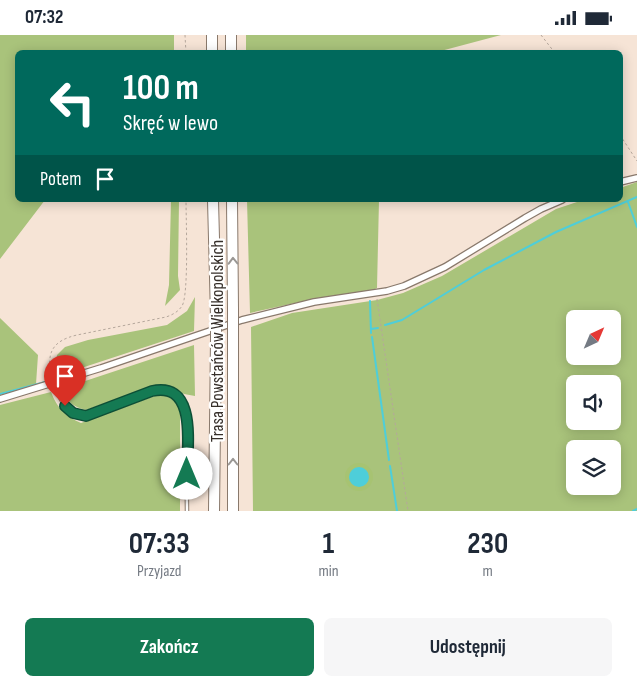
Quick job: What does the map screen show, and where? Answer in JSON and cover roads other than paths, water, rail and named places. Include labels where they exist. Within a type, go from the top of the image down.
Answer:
[{"type":"highway","points":[[212,35],[212,50]]},
{"type":"highway","points":[[230,35],[231,50]]},
{"type":"highway","name":"Trasa Powstańców Wielkopolskich","points":[[213,202],[216,316],[214,511]]},
{"type":"highway","name":"Trasa Powstańców Wielkopolskich","points":[[232,202],[233,511]]},
{"type":"street","points":[[623,181],[637,177]]},
{"type":"street","points":[[0,399],[147,353],[242,320],[314,302],[376,293],[404,286],[445,267],[524,218],[558,202]]},
{"type":"lane","points":[[54,383],[59,397],[65,406],[73,413],[82,416],[152,391],[163,390],[176,395],[184,404],[186,410],[187,511]]},
{"type":"water","points":[[359,467],[366,470],[369,477],[366,484],[359,487],[352,484],[349,477],[352,470]]},
{"type":"waterway","points":[[385,325],[402,320],[484,270],[556,232],[637,197]]},
{"type":"waterway","points":[[628,202],[637,227]]},
{"type":"waterway","points":[[370,301],[371,333]]},
{"type":"waterway","points":[[371,329],[378,328]]},
{"type":"waterway","points":[[372,337],[389,460]]},
{"type":"waterway","points":[[0,394],[45,382]]},
{"type":"waterway","points":[[390,466],[397,511]]},
{"type":"waterway","points":[[633,511],[637,509]]}]
